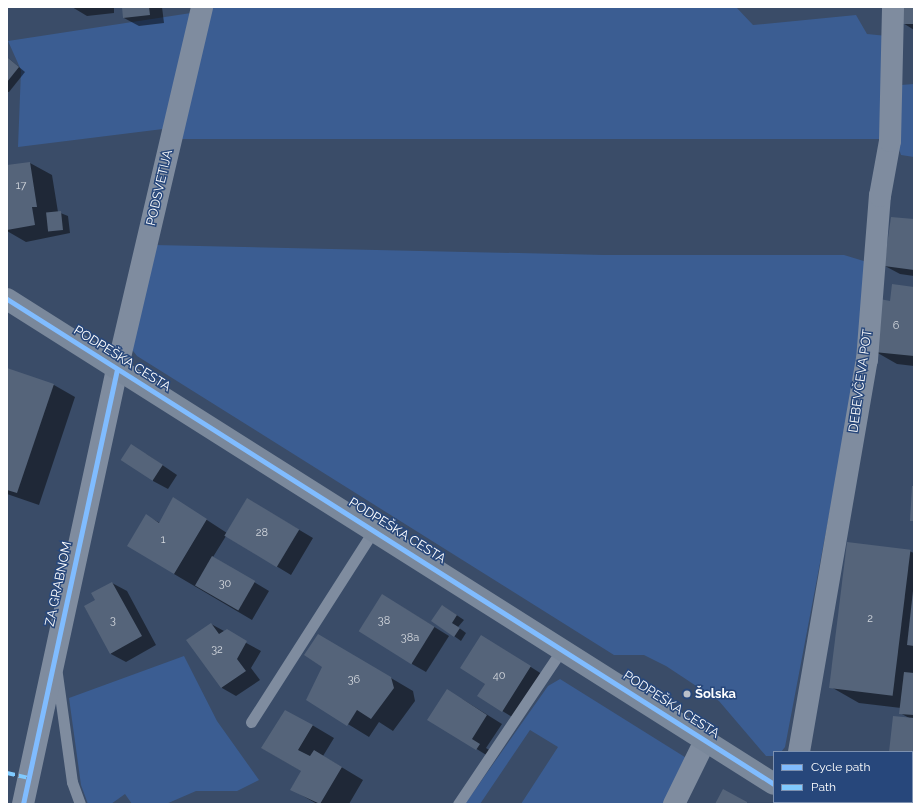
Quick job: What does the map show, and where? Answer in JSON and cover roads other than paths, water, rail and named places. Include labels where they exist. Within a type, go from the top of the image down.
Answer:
[{"type":"main road","name":"PODPEŠKA CESTA","points":[[7,299],[117,370],[563,648],[705,741],[773,783]]},
{"type":"street","name":"PODSVETIJA","points":[[117,370],[202,7]]},
{"type":"street","name":"DEBEVČEVA POT","points":[[799,751],[867,360],[879,203],[890,141],[893,7]]},
{"type":"street","name":"ZA GRABNOM","points":[[23,804],[117,370]]},
{"type":"street","points":[[674,804],[705,741]]},
{"type":"lane","points":[[251,722],[374,530]]},
{"type":"lane","points":[[458,804],[563,648]]},
{"type":"lane","points":[[54,658],[72,782],[80,804]]},
{"type":"place","name":"Šolska","points":[[687,694]]}]
